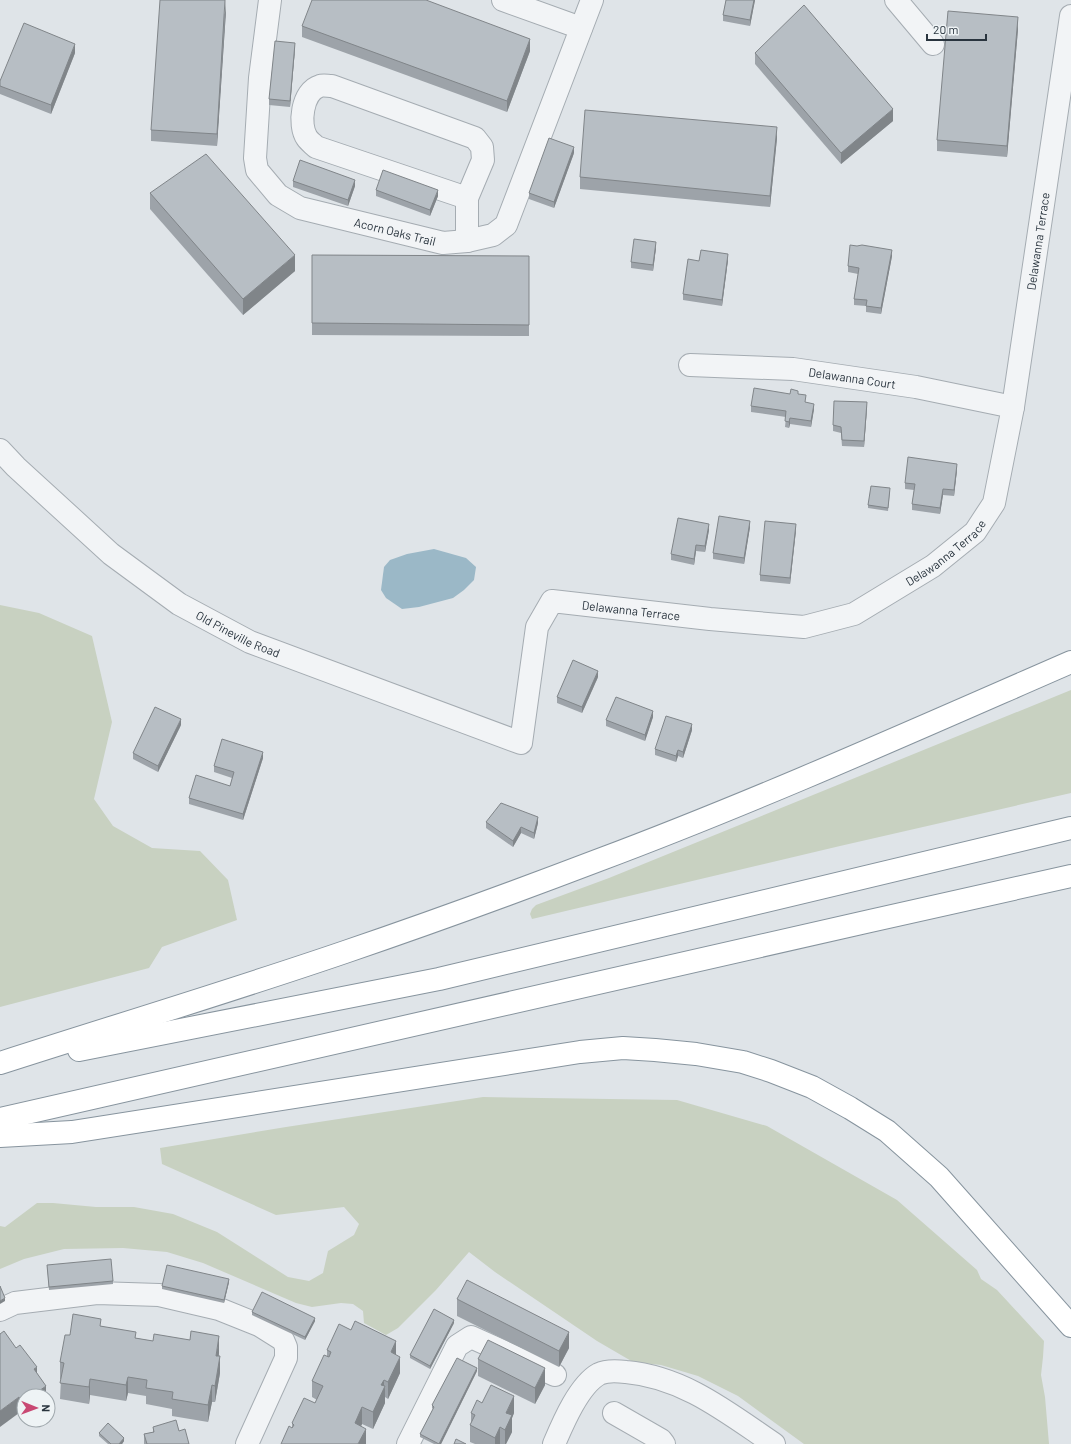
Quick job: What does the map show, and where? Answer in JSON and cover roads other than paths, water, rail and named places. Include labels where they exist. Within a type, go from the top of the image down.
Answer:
[{"type":"highway","points":[[0,1062],[230,990],[345,952],[474,907],[601,860],[809,776],[1071,662]]},
{"type":"highway","points":[[922,727],[1071,671]]},
{"type":"highway","points":[[0,1066],[439,979],[1071,828]]},
{"type":"highway","points":[[0,1119],[862,922],[1071,876]]},
{"type":"highway","points":[[0,1136],[72,1132],[580,1052],[623,1048],[696,1054],[744,1062],[771,1070],[812,1087],[887,1131],[939,1177],[1071,1326]]},
{"type":"street","name":"Acorn Oaks Trail","points":[[270,0],[260,78],[255,158],[257,170],[278,195],[300,208],[442,243],[467,241],[493,235],[506,225],[592,0]]},
{"type":"street","points":[[502,0],[581,28]]},
{"type":"street","points":[[896,0],[933,44]]},
{"type":"street","name":"Delawanna Terrace","points":[[521,743],[536,628],[552,601],[710,619],[804,626],[854,614],[933,566],[975,532],[994,503],[1013,407],[1071,16]]},
{"type":"street","points":[[466,198],[316,147],[306,138],[302,123],[304,107],[309,93],[319,86],[332,86],[475,138],[482,147],[483,160],[466,198],[467,241]]},
{"type":"street","name":"Delawanna Court","points":[[690,365],[793,369],[916,387],[1013,407]]},
{"type":"street","name":"Old Pineville Road","points":[[0,450],[16,467],[111,554],[178,604],[250,642],[521,743]]},
{"type":"street","points":[[0,1310],[15,1303],[97,1294],[159,1295],[219,1309],[259,1324],[283,1340],[286,1347],[286,1358],[247,1444]]},
{"type":"street","points":[[408,1444],[457,1346],[471,1337],[555,1375]]},
{"type":"street","points":[[554,1444],[579,1394],[588,1383],[600,1373],[615,1371],[649,1375],[688,1389],[706,1399],[774,1444]]},
{"type":"street","points":[[614,1413],[661,1440],[664,1444]]},
{"type":"water","points":[[434,549],[466,558],[476,567],[474,580],[453,598],[419,607],[402,609],[386,598],[381,590],[384,567],[390,560],[407,554]]}]
